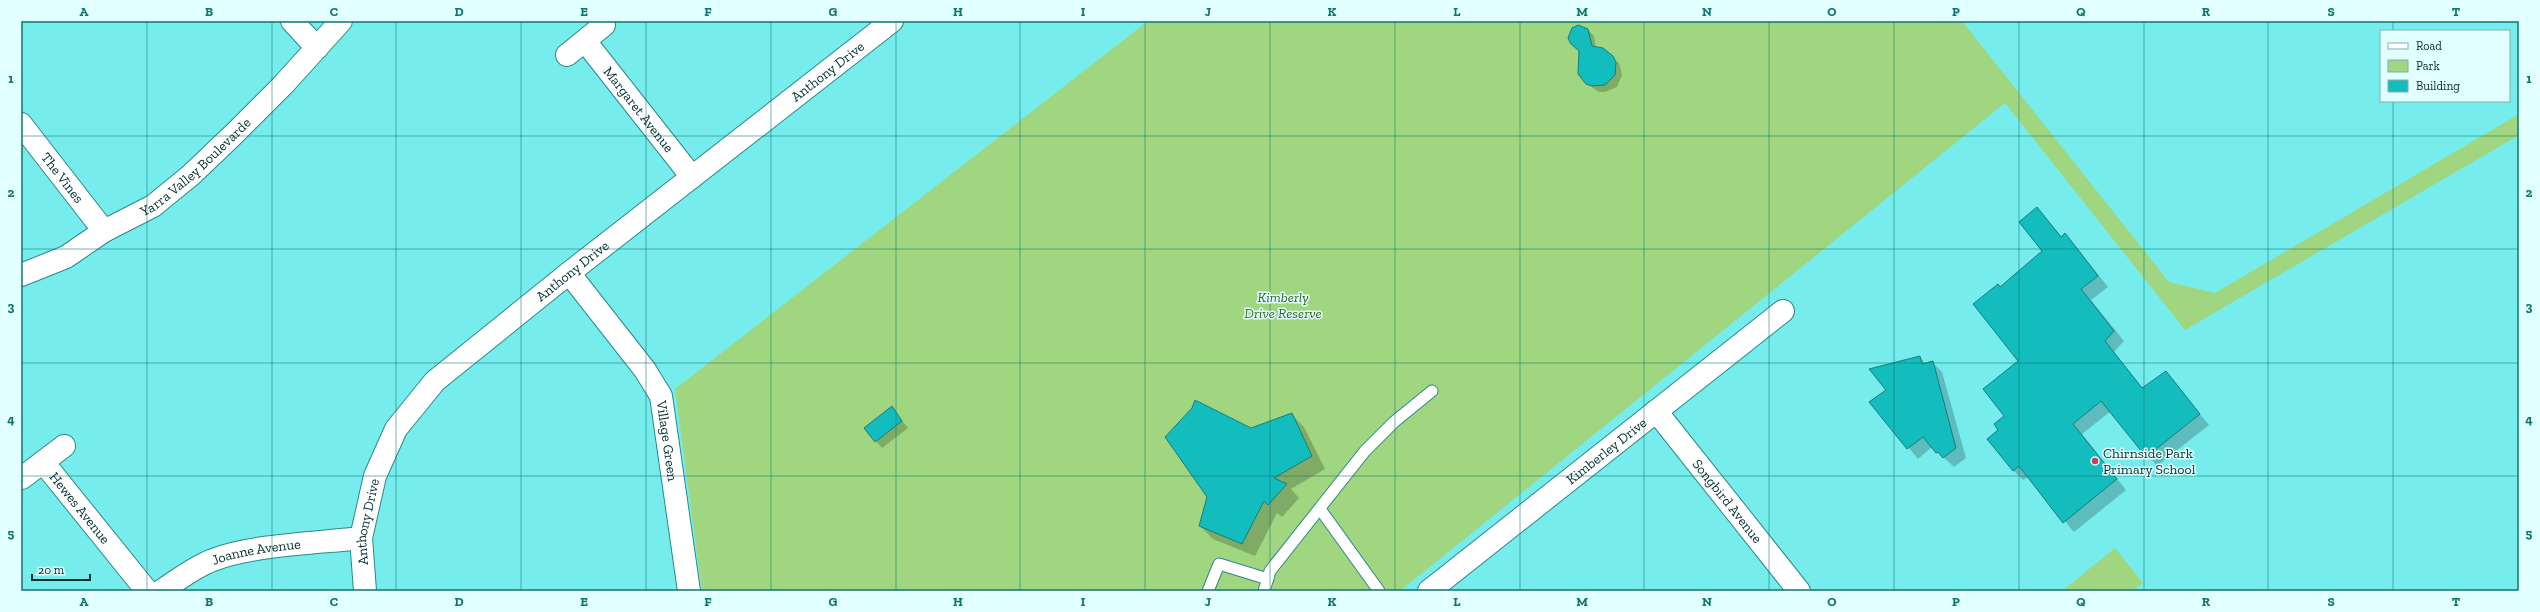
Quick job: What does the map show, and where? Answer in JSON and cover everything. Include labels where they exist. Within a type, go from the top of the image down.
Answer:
[{"type":"street","points":[[292,21],[317,48]]},
{"type":"street","name":"Yarra Valley Boulevarde","points":[[21,275],[66,257],[104,231],[153,206],[191,175],[283,85],[341,21]]},
{"type":"street","name":"Anthony Drive","points":[[365,591],[360,538],[375,476],[396,429],[412,407],[435,381],[569,273],[892,21]]},
{"type":"street","points":[[567,55],[604,25]]},
{"type":"street","name":"Margaret Avenue","points":[[585,41],[692,177]]},
{"type":"street","name":"The Vines","points":[[21,124],[104,231]]},
{"type":"street","name":"Village Green","points":[[569,273],[645,370],[661,396],[689,591]]},
{"type":"street","name":"Kimberley Drive","points":[[1429,591],[1783,311]]},
{"type":"street","name":"Songbird Avenue","points":[[1656,411],[1799,591]]},
{"type":"street","name":"Hewes Avenue","points":[[22,478],[64,446]]},
{"type":"street","name":"Hewes Avenue","points":[[43,462],[147,591]]},
{"type":"street","name":"Joanne Avenue","points":[[161,591],[187,573],[214,560],[250,551],[360,538]]},
{"type":"lane","points":[[1264,591],[1270,571],[1365,451],[1394,422],[1432,391]]},
{"type":"lane","points":[[1320,509],[1379,591]]},
{"type":"lane","points":[[1208,591],[1219,564],[1268,579]]},
{"type":"green space","name":"Kimberly Drive Reserve","points":[[1148,21],[1962,21],[2169,282],[2215,293],[2519,114],[2519,135],[2185,330],[2005,103],[1400,591],[702,591],[675,389]]},
{"type":"green space","points":[[2115,548],[2143,583],[2133,591],[2062,591]]},
{"type":"building","points":[[1578,25],[1588,29],[1592,46],[1603,48],[1613,56],[1616,62],[1615,75],[1605,85],[1592,86],[1586,84],[1578,74],[1579,51],[1571,44],[1568,38],[1572,28]]},
{"type":"building","points":[[2037,207],[2061,237],[2065,233],[2098,276],[2081,289],[2114,331],[2105,341],[2142,388],[2166,371],[2200,414],[2146,457],[2101,401],[2073,424],[2117,479],[2063,523],[2019,466],[2013,471],[1987,439],[1998,430],[1994,424],[2004,416],[1983,389],[2018,361],[1973,304],[1998,284],[2000,287],[2042,251],[2019,222]]},
{"type":"building","points":[[1920,356],[1922,364],[1933,361],[1956,448],[1943,458],[1938,452],[1936,453],[1923,437],[1907,449],[1869,402],[1886,390],[1869,369]]},
{"type":"building","points":[[1195,400],[1251,428],[1292,413],[1312,456],[1274,478],[1287,484],[1268,505],[1264,501],[1242,544],[1199,526],[1207,497],[1165,437],[1192,408]]},
{"type":"building","points":[[892,406],[902,421],[875,442],[864,428]]},
{"type":"place","name":"Chirnside Park Primary School","points":[[2095,461]]}]
